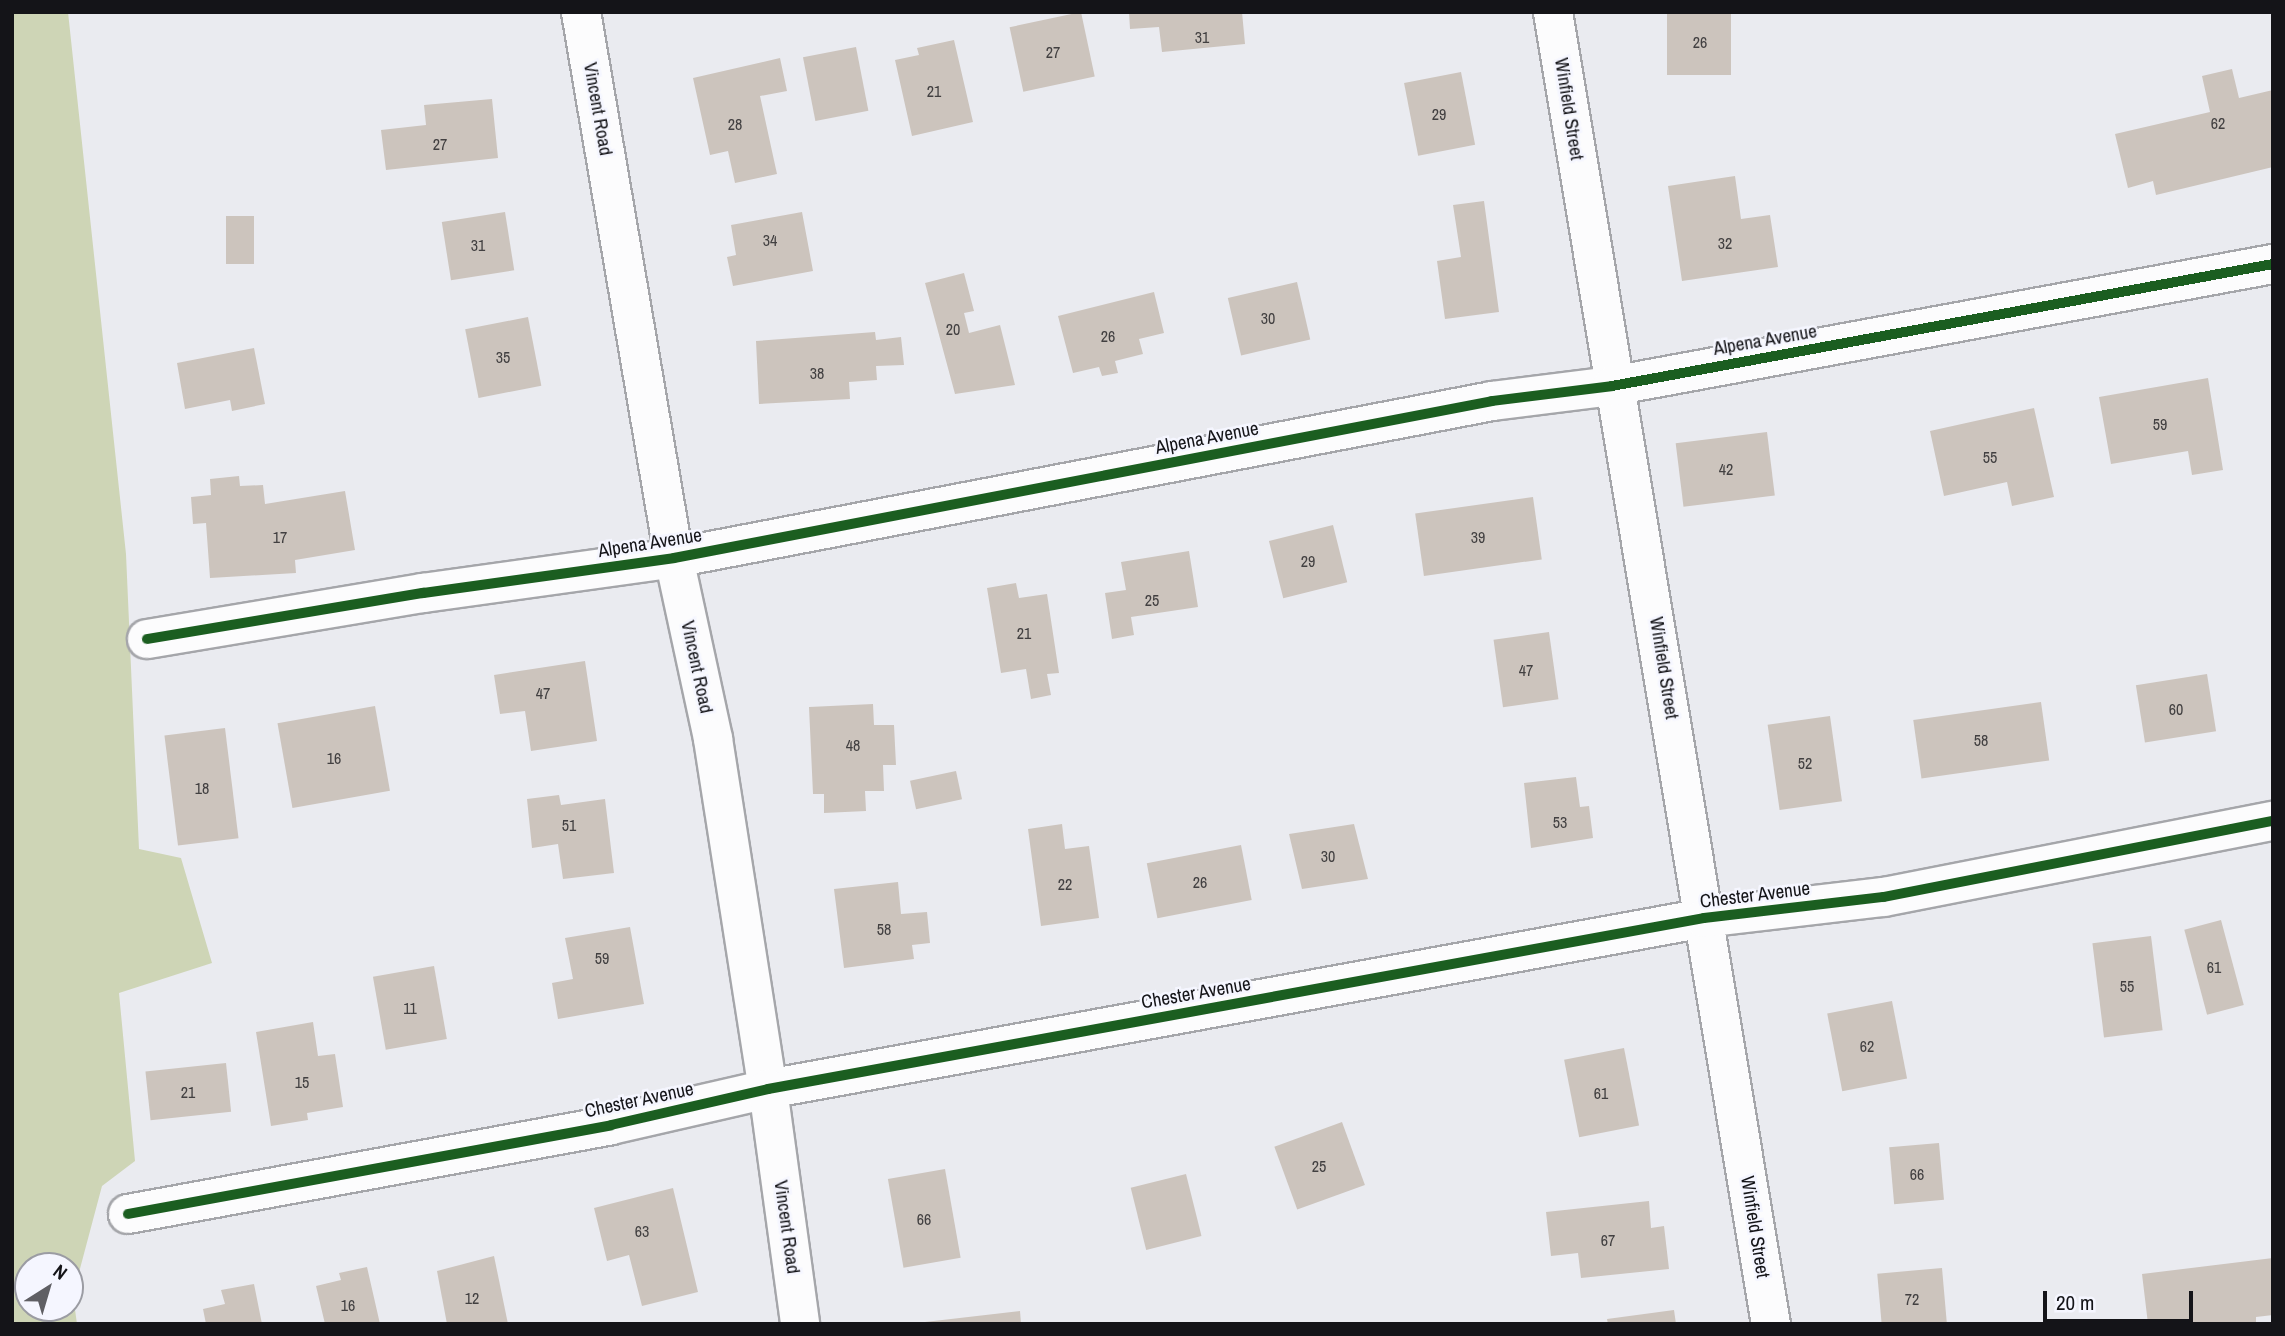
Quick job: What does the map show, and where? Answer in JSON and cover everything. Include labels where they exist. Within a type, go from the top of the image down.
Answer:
[{"type":"street","name":"Vincent Road","points":[[581,12],[674,558],[712,739],[768,1089],[800,1324]]},
{"type":"street","name":"Winfield Street","points":[[1553,12],[1612,386],[1661,644],[1770,1324]]},
{"type":"street","name":"Alpena Avenue","points":[[147,639],[674,558],[1492,401],[1612,386],[2273,264]]},
{"type":"street","name":"Chester Avenue","points":[[128,1214],[611,1125],[768,1089],[1704,918],[1884,897],[2273,821]]},
{"type":"green space","points":[[12,12],[68,12],[126,554],[139,849],[181,858],[212,963],[119,993],[135,1161],[102,1186],[84,1254],[14,1252],[14,1322],[77,1324],[12,1324]]},
{"type":"building","points":[[1081,12],[1095,77],[1023,92],[1010,27]]},
{"type":"building","points":[[1129,12],[1242,12],[1245,44],[1162,52],[1159,27],[1130,29]]},
{"type":"building","points":[[1667,12],[1731,12],[1731,75],[1667,75]]},
{"type":"building","points":[[954,40],[973,122],[912,136],[895,60],[919,55],[917,48]]},
{"type":"building","points":[[856,47],[868,111],[815,121],[803,57]]},
{"type":"building","points":[[780,58],[787,91],[760,96],[777,174],[735,183],[728,151],[710,155],[693,78]]},
{"type":"building","points":[[2232,69],[2239,98],[2273,90],[2273,167],[2156,195],[2153,181],[2128,188],[2115,134],[2210,112],[2202,76]]},
{"type":"building","points":[[1461,72],[1475,145],[1418,156],[1404,83]]},
{"type":"building","points":[[492,99],[498,158],[386,170],[381,130],[426,125],[424,105]]},
{"type":"building","points":[[1735,176],[1741,219],[1770,215],[1778,267],[1682,281],[1668,186]]},
{"type":"building","points":[[1484,201],[1499,312],[1445,319],[1437,261],[1461,257],[1453,205]]},
{"type":"building","points":[[505,212],[514,270],[451,280],[442,222]]},
{"type":"building","points":[[802,212],[813,271],[733,286],[727,257],[736,255],[731,225]]},
{"type":"building","points":[[226,216],[254,216],[254,264],[226,264]]},
{"type":"building","points":[[964,273],[974,311],[964,313],[969,333],[1000,325],[1015,385],[955,394],[925,283]]},
{"type":"building","points":[[1297,282],[1310,339],[1241,355],[1228,298]]},
{"type":"building","points":[[1154,292],[1164,333],[1139,339],[1143,354],[1115,361],[1118,373],[1102,376],[1099,367],[1073,373],[1058,316]]},
{"type":"building","points":[[528,317],[541,386],[479,398],[465,329]]},
{"type":"building","points":[[875,332],[876,340],[901,337],[904,365],[876,366],[877,380],[849,382],[850,399],[759,404],[756,341]]},
{"type":"building","points":[[254,348],[265,404],[232,411],[230,400],[185,409],[177,363]]},
{"type":"building","points":[[2208,378],[2223,470],[2192,475],[2188,451],[2111,464],[2099,397]]},
{"type":"building","points":[[2034,408],[2054,497],[2012,506],[2007,482],[1944,496],[1930,431]]},
{"type":"building","points":[[1767,432],[1775,496],[1683,507],[1676,443]]},
{"type":"building","points":[[239,476],[240,486],[263,485],[265,504],[345,491],[355,550],[295,560],[296,573],[210,578],[206,523],[193,524],[191,497],[211,495],[210,479]]},
{"type":"building","points":[[1533,497],[1542,559],[1424,576],[1415,514]]},
{"type":"building","points":[[1333,525],[1347,582],[1283,598],[1269,541]]},
{"type":"building","points":[[1189,551],[1198,607],[1131,617],[1134,635],[1112,639],[1105,593],[1126,590],[1121,562]]},
{"type":"building","points":[[1016,583],[1019,598],[1047,594],[1059,673],[1047,674],[1051,695],[1031,699],[1026,669],[1001,673],[987,588]]},
{"type":"building","points":[[1549,632],[1558,699],[1503,707],[1494,640]]},
{"type":"building","points":[[585,661],[597,741],[531,751],[525,711],[500,714],[494,675]]},
{"type":"building","points":[[2207,674],[2216,731],[2145,743],[2136,685]]},
{"type":"building","points":[[2041,702],[2049,760],[1921,778],[1913,720]]},
{"type":"building","points":[[873,704],[874,725],[894,725],[896,765],[883,765],[884,791],[865,791],[866,811],[824,813],[824,794],[813,794],[809,707]]},
{"type":"building","points":[[375,706],[390,791],[292,808],[278,723]]},
{"type":"building","points":[[1830,716],[1842,801],[1780,810],[1768,725]]},
{"type":"building","points":[[225,728],[239,838],[178,846],[164,735]]},
{"type":"building","points":[[956,771],[962,799],[916,809],[910,781]]},
{"type":"building","points":[[1576,777],[1580,807],[1589,806],[1593,838],[1531,848],[1524,783]]},
{"type":"building","points":[[559,795],[561,805],[605,799],[614,873],[563,879],[558,844],[532,848],[527,799]]},
{"type":"building","points":[[1062,824],[1065,849],[1089,846],[1099,918],[1041,926],[1028,829]]},
{"type":"building","points":[[1354,824],[1368,879],[1302,889],[1289,834]]},
{"type":"building","points":[[1241,845],[1252,900],[1157,918],[1147,863]]},
{"type":"building","points":[[898,882],[901,914],[927,912],[930,943],[912,945],[914,959],[844,968],[834,889]]},
{"type":"building","points":[[2221,920],[2244,1005],[2207,1015],[2184,930]]},
{"type":"building","points":[[630,927],[644,1004],[558,1019],[552,983],[573,979],[565,938]]},
{"type":"building","points":[[2151,936],[2163,1030],[2104,1037],[2092,943]]},
{"type":"building","points":[[434,966],[447,1039],[386,1050],[373,977]]},
{"type":"building","points":[[1892,1001],[1907,1079],[1842,1091],[1827,1014]]},
{"type":"building","points":[[313,1022],[318,1056],[335,1054],[343,1107],[307,1113],[308,1120],[271,1126],[256,1032]]},
{"type":"building","points":[[1624,1048],[1639,1126],[1579,1137],[1564,1060]]},
{"type":"building","points":[[226,1063],[231,1112],[151,1120],[145,1071]]},
{"type":"building","points":[[1342,1122],[1365,1185],[1297,1210],[1274,1147]]},
{"type":"building","points":[[1939,1143],[1944,1200],[1894,1204],[1889,1147]]},
{"type":"building","points":[[945,1169],[961,1258],[904,1268],[888,1179]]},
{"type":"building","points":[[1186,1174],[1201,1236],[1146,1250],[1131,1188]]},
{"type":"building","points":[[673,1188],[698,1292],[642,1306],[629,1255],[607,1261],[594,1208]]},
{"type":"building","points":[[1649,1201],[1651,1228],[1664,1226],[1669,1269],[1581,1278],[1578,1253],[1551,1256],[1546,1212]]},
{"type":"building","points":[[494,1256],[508,1324],[447,1324],[437,1271]]},
{"type":"building","points":[[2273,1258],[2273,1315],[2256,1317],[2256,1324],[2148,1324],[2142,1274]]},
{"type":"building","points":[[367,1267],[380,1324],[325,1324],[316,1286],[341,1280],[339,1273]]},
{"type":"building","points":[[1942,1268],[1947,1324],[1882,1324],[1877,1274]]},
{"type":"building","points":[[254,1284],[262,1324],[206,1324],[203,1309],[225,1304],[221,1290]]},
{"type":"building","points":[[1674,1310],[1676,1324],[1608,1324],[1607,1319]]},
{"type":"building","points":[[1020,1311],[1021,1324],[925,1324],[925,1322]]},
{"type":"cycle path","points":[[147,639],[423,593],[674,558],[1492,401],[1612,386],[2273,264]]},
{"type":"cycle path","points":[[128,1214],[611,1125],[768,1089],[1704,918],[1884,897],[2273,821]]}]
